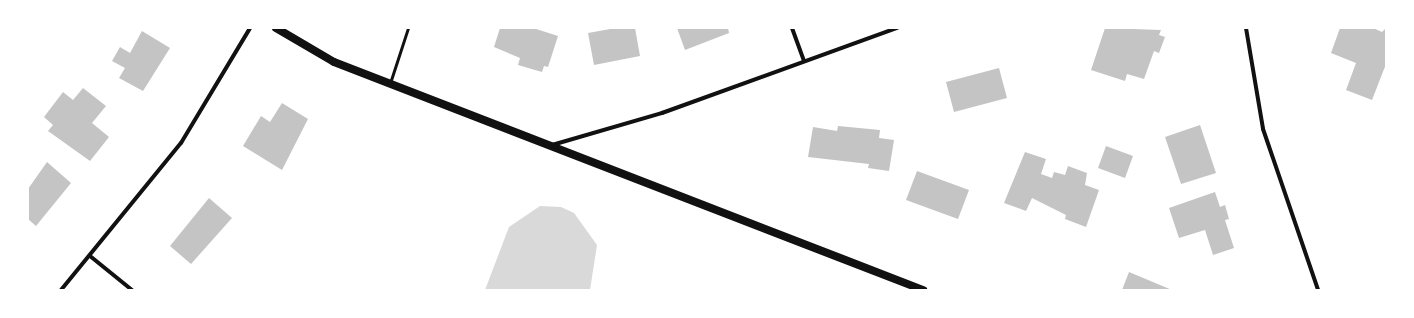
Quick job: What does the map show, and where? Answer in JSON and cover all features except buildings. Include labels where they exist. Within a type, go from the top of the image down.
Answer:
[{"type":"main road","points":[[276,28],[334,62],[923,290]]},
{"type":"street","points":[[61,290],[181,143],[250,28]]},
{"type":"street","points":[[792,28],[804,61]]},
{"type":"street","points":[[551,146],[662,113],[897,28]]},
{"type":"street","points":[[1246,28],[1263,129],[1318,290]]},
{"type":"street","points":[[90,256],[132,290]]},
{"type":"lane","points":[[390,83],[408,28]]},
{"type":"shaded area","points":[[540,206],[561,207],[574,213],[597,245],[590,290],[485,290],[509,227]]}]
